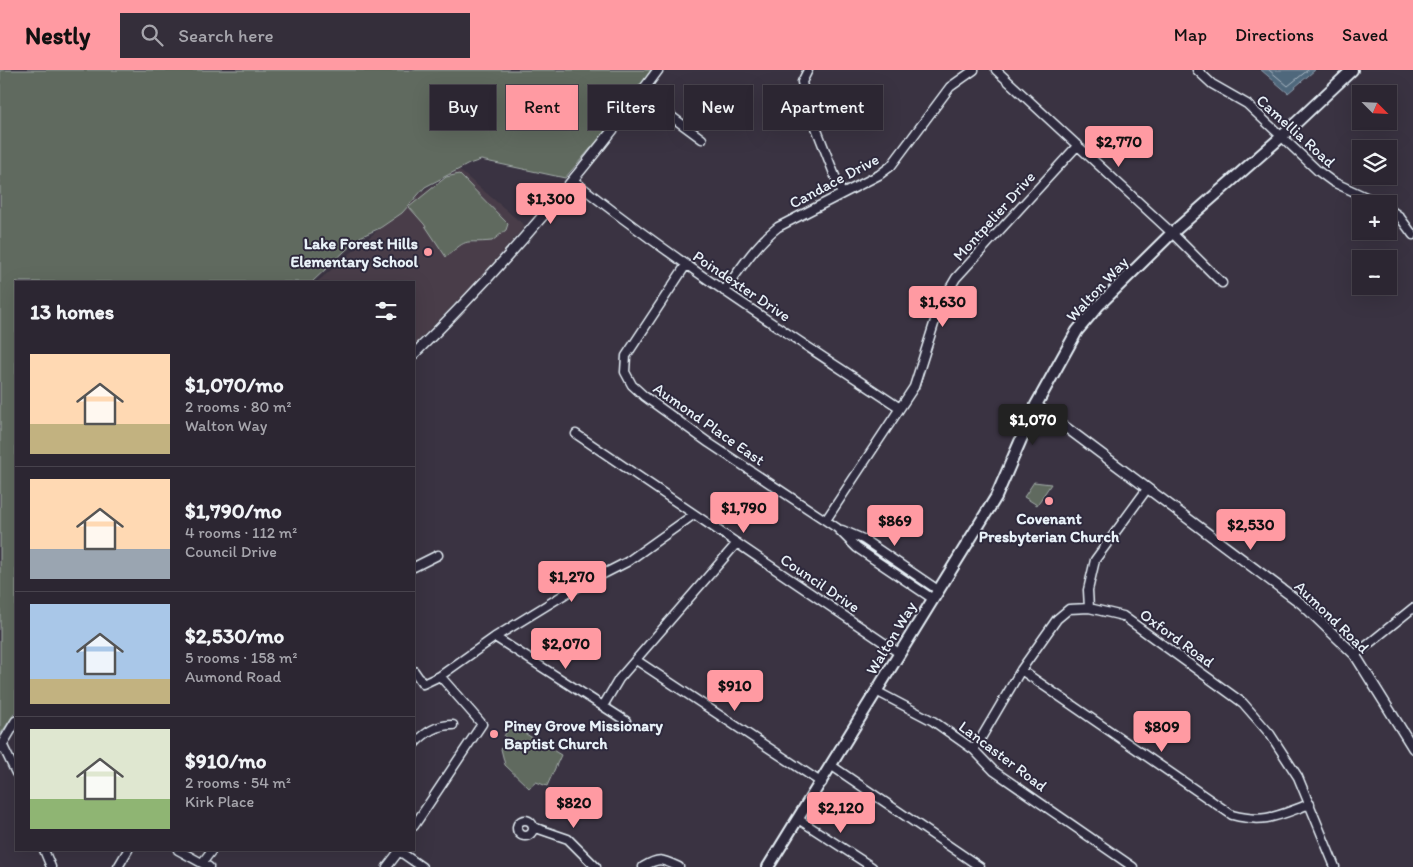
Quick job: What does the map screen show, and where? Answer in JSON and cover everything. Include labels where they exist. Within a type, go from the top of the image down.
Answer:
[{"type":"main road","name":"Walton Way","points":[[768,867],[832,766],[899,653],[996,497],[1036,406],[1077,331],[1098,306],[1172,232],[1280,138],[1352,70]]},
{"type":"street","points":[[647,85],[658,70]]},
{"type":"street","points":[[808,70],[802,82],[806,102],[842,194]]},
{"type":"street","name":"Candace Drive","points":[[724,290],[765,237],[778,227],[879,175],[891,166],[950,87],[974,70]]},
{"type":"street","points":[[996,70],[1172,232],[1222,283]]},
{"type":"street","name":"Camellia Road","points":[[1197,70],[1212,84],[1247,104],[1280,138],[1333,182],[1361,195]]},
{"type":"street","points":[[674,118],[702,139]]},
{"type":"street","points":[[415,353],[480,288],[573,180],[613,130]]},
{"type":"street","name":"Montpelier Drive","points":[[826,520],[914,387],[940,304],[956,278],[1078,145]]},
{"type":"street","name":"Poindexter Drive","points":[[573,180],[634,229],[900,408]]},
{"type":"street","points":[[1397,215],[1413,235]]},
{"type":"street","name":"Aumond Place East","points":[[686,265],[626,356],[625,372],[632,384],[664,411],[838,528],[863,539],[938,590]]},
{"type":"street","name":"Aumond Road","points":[[1036,406],[1302,604],[1355,655],[1413,748]]},
{"type":"street","name":"Council Drive","points":[[576,434],[899,653]]},
{"type":"street","points":[[1089,608],[1088,590],[1095,560],[1148,489]]},
{"type":"street","points":[[415,672],[423,684],[440,676],[495,637],[570,591],[628,562],[693,514]]},
{"type":"street","name":"Aumond Place East","points":[[838,528],[857,548],[933,599]]},
{"type":"street","points":[[603,706],[619,679],[737,543]]},
{"type":"street","points":[[415,566],[438,555]]},
{"type":"street","name":"Oxford Road","points":[[974,750],[1021,670],[1056,618],[1069,610],[1089,608],[1123,616],[1243,703],[1282,752],[1298,777],[1335,867]]},
{"type":"street","points":[[1355,655],[1413,608]]},
{"type":"street","points":[[495,637],[626,721]]},
{"type":"street","points":[[636,660],[822,782]]},
{"type":"street","points":[[1021,670],[1232,815],[1250,820],[1265,820],[1310,804]]},
{"type":"street","points":[[415,824],[482,724],[440,676]]},
{"type":"street","name":"Lancaster Road","points":[[876,691],[933,721],[974,750],[994,771],[1133,867]]},
{"type":"street","points":[[15,722],[1,746],[15,771]]},
{"type":"street","points":[[415,743],[423,734],[440,725],[453,725]]},
{"type":"street","points":[[832,766],[980,867]]},
{"type":"street","points":[[798,820],[872,867]]},
{"type":"street","points":[[533,827],[568,839],[596,867]]},
{"type":"street","points":[[44,851],[50,867]]},
{"type":"street","points":[[118,867],[127,851]]},
{"type":"street","points":[[180,851],[205,865],[212,851]]},
{"type":"street","points":[[387,867],[398,851]]},
{"type":"street","points":[[400,851],[422,867]]},
{"type":"street","points":[[642,867],[662,859],[679,867]]},
{"type":"shaded area","name":"Lake Forest Hills Elementary School","points":[[459,170],[525,226],[480,278],[415,344],[415,281],[318,281],[426,189]]},
{"type":"green space","points":[[0,70],[652,70],[641,85],[588,85],[588,130],[606,130],[565,178],[481,160],[469,164],[425,187],[402,213],[380,228],[360,237],[313,281],[15,281],[15,712],[0,735]]},
{"type":"green space","points":[[459,174],[508,224],[506,230],[492,241],[467,242],[446,257],[424,224],[409,207],[446,177]]},
{"type":"green space","points":[[1034,482],[1051,484],[1037,505],[1024,497]]},
{"type":"green space","points":[[511,725],[561,755],[547,786],[536,782],[529,788],[505,765],[501,749],[508,739],[504,736]]},
{"type":"water","points":[[1261,70],[1315,70],[1288,93]]},
{"type":"place","name":"Lake Forest Hills Elementary School","points":[[428,252]]},
{"type":"place","name":"Covenant Presbyterian Church","points":[[1049,501]]},
{"type":"place","name":"Piney Grove Missionary Baptist Church","points":[[494,734]]}]
